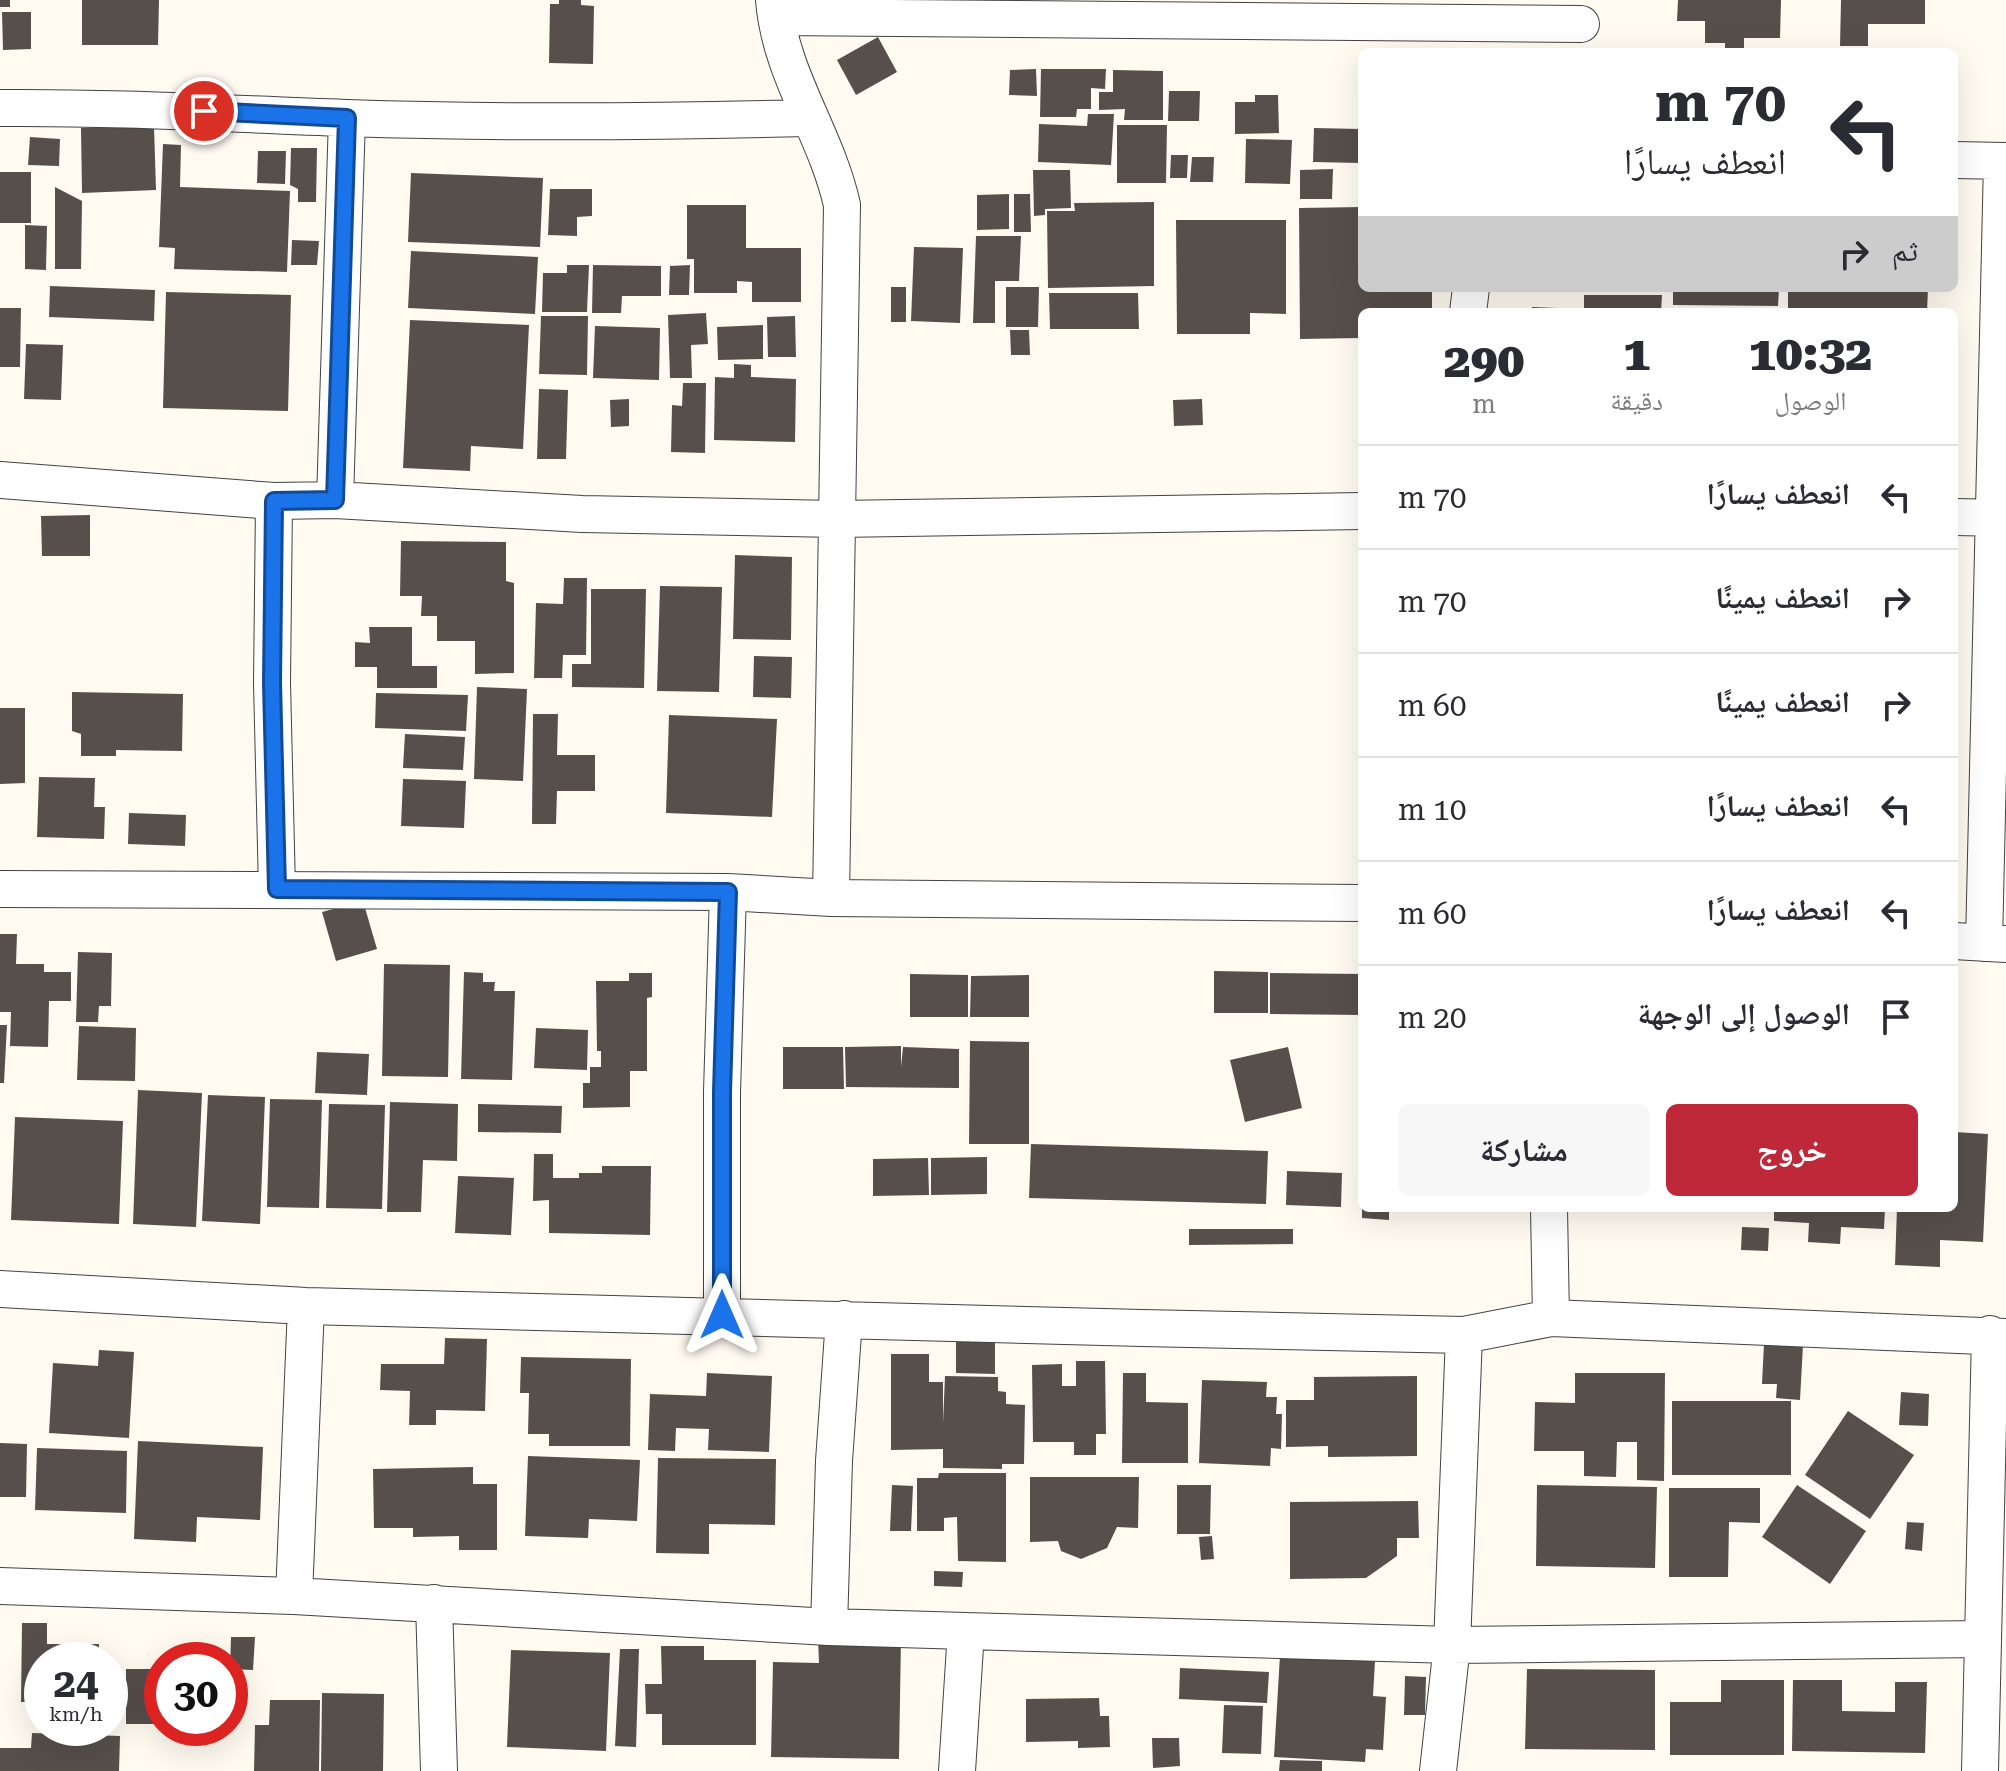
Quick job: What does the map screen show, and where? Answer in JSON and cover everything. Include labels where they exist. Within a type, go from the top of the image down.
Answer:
[{"type":"street","points":[[831,898],[842,205],[833,167],[808,118],[785,61],[775,8],[1577,25]]},
{"type":"street","points":[[0,108],[118,107],[347,118],[607,123],[808,118]]},
{"type":"street","points":[[335,500],[347,118]]},
{"type":"street","points":[[1958,160],[2004,161],[1999,518],[1981,943]]},
{"type":"street","points":[[0,480],[274,501],[335,500],[582,514],[836,519],[1358,511]]},
{"type":"street","points":[[274,501],[272,683],[277,889]]},
{"type":"street","points":[[1958,517],[1999,518]]},
{"type":"street","points":[[0,889],[728,892],[831,898],[1358,903]]},
{"type":"street","points":[[722,1315],[722,1092],[728,892]]},
{"type":"street","points":[[1549,1212],[1551,1318]]},
{"type":"street","points":[[0,1289],[306,1306],[1464,1335],[1551,1318],[1998,1336],[1983,1639],[1980,1771]]},
{"type":"street","points":[[294,1596],[306,1306]]},
{"type":"street","points":[[829,1627],[834,1461],[844,1319]]},
{"type":"street","points":[[1438,1771],[1452,1645],[1464,1335]]},
{"type":"street","points":[[0,1586],[294,1596],[829,1627],[1452,1645],[1983,1639]]},
{"type":"street","points":[[434,1603],[439,1771]]},
{"type":"street","points":[[957,1771],[966,1631]]},
{"type":"building","points":[[0,0],[10,0],[10,7],[0,7]]},
{"type":"building","points":[[82,0],[159,0],[158,45],[82,45]]},
{"type":"building","points":[[559,0],[581,0],[581,5],[594,6],[593,64],[549,63],[550,4],[559,4]]},
{"type":"building","points":[[1678,0],[1781,0],[1780,38],[1744,38],[1744,48],[1725,48],[1725,43],[1705,43],[1705,21],[1677,21]]},
{"type":"building","points":[[1841,0],[1925,0],[1925,24],[1868,24],[1868,46],[1840,46]]},
{"type":"building","points":[[2,12],[31,12],[31,49],[3,50]]},
{"type":"building","points":[[878,37],[897,72],[856,95],[837,60]]},
{"type":"building","points":[[1036,69],[1037,96],[1009,95],[1010,70]]},
{"type":"building","points":[[1041,69],[1106,69],[1105,89],[1091,88],[1091,109],[1077,109],[1076,117],[1040,117]]},
{"type":"building","points":[[1113,70],[1163,71],[1163,120],[1124,120],[1125,109],[1099,110],[1099,92],[1113,92]]},
{"type":"building","points":[[1169,91],[1200,91],[1199,121],[1168,121]]},
{"type":"building","points":[[1255,95],[1278,95],[1279,133],[1235,134],[1235,102],[1255,102]]},
{"type":"building","points":[[1088,114],[1114,114],[1111,165],[1038,162],[1039,124],[1087,126]]},
{"type":"building","points":[[1117,125],[1167,125],[1166,183],[1117,183]]},
{"type":"building","points":[[154,126],[156,190],[82,193],[81,128]]},
{"type":"building","points":[[1314,128],[1358,129],[1358,163],[1313,162]]},
{"type":"building","points":[[30,137],[60,139],[59,166],[28,165]]},
{"type":"building","points":[[1246,139],[1292,140],[1290,184],[1245,183]]},
{"type":"building","points":[[163,144],[181,145],[180,187],[290,191],[287,272],[174,269],[175,248],[159,247]]},
{"type":"building","points":[[291,148],[317,148],[316,202],[298,202],[298,189],[290,185]]},
{"type":"building","points":[[258,151],[286,151],[285,184],[257,183]]},
{"type":"building","points":[[1171,155],[1188,155],[1187,178],[1170,178]]},
{"type":"building","points":[[1192,157],[1214,157],[1213,182],[1190,182]]},
{"type":"building","points":[[1333,169],[1332,199],[1300,199],[1300,170]]},
{"type":"building","points":[[1033,170],[1070,170],[1071,208],[1045,209],[1045,215],[1034,216]]},
{"type":"building","points":[[0,172],[31,172],[31,223],[0,223]]},
{"type":"building","points":[[411,173],[543,178],[540,247],[408,242]]},
{"type":"building","points":[[55,187],[82,201],[81,269],[55,269]]},
{"type":"building","points":[[550,189],[592,189],[592,216],[577,217],[577,236],[548,235]]},
{"type":"building","points":[[1009,194],[1009,229],[977,230],[977,195]]},
{"type":"building","points":[[1014,194],[1030,194],[1031,232],[1014,232]]},
{"type":"building","points":[[1154,202],[1154,286],[1048,288],[1047,211],[1075,211],[1074,203]]},
{"type":"building","points":[[687,205],[746,205],[746,248],[801,248],[801,302],[752,302],[752,282],[737,281],[737,293],[694,293],[694,259],[687,259]]},
{"type":"building","points":[[1358,207],[1358,292],[1432,292],[1432,308],[1358,308],[1358,338],[1300,339],[1299,208]]},
{"type":"building","points":[[1176,220],[1286,220],[1286,314],[1250,313],[1250,334],[1177,334]]},
{"type":"building","points":[[25,225],[47,226],[46,270],[25,269]]},
{"type":"building","points":[[976,236],[1021,236],[1019,281],[995,281],[995,323],[973,323]]},
{"type":"building","points":[[292,240],[319,241],[317,265],[291,265]]},
{"type":"building","points":[[914,247],[963,248],[960,323],[911,321]]},
{"type":"building","points":[[411,251],[538,257],[535,314],[408,308]]},
{"type":"building","points":[[567,265],[589,265],[587,312],[542,312],[543,273],[567,273]]},
{"type":"building","points":[[593,265],[661,266],[661,296],[622,296],[621,313],[592,313]]},
{"type":"building","points":[[690,265],[689,295],[669,295],[670,266]]},
{"type":"building","points":[[50,286],[155,290],[154,321],[49,317]]},
{"type":"building","points":[[891,287],[906,287],[906,322],[891,322]]},
{"type":"building","points":[[1006,287],[1039,287],[1038,327],[1006,327]]},
{"type":"building","points":[[166,292],[291,295],[288,411],[163,408]]},
{"type":"building","points":[[1673,292],[1779,292],[1778,306],[1673,305]]},
{"type":"building","points":[[1788,292],[1928,292],[1927,308],[1788,308]]},
{"type":"building","points":[[1049,293],[1138,293],[1139,329],[1050,329]]},
{"type":"building","points":[[1584,295],[1662,295],[1661,308],[1584,308]]},
{"type":"building","points":[[0,308],[21,308],[20,367],[0,367]]},
{"type":"building","points":[[706,313],[708,344],[691,345],[692,378],[670,378],[668,315]]},
{"type":"building","points":[[541,316],[588,316],[587,375],[539,374]]},
{"type":"building","points":[[795,316],[796,357],[768,357],[767,317]]},
{"type":"building","points":[[410,320],[529,325],[523,449],[471,446],[470,471],[403,468]]},
{"type":"building","points":[[763,325],[763,359],[718,360],[717,327]]},
{"type":"building","points":[[595,326],[660,328],[659,380],[593,378]]},
{"type":"building","points":[[1010,330],[1029,330],[1030,355],[1011,355]]},
{"type":"building","points":[[26,344],[63,345],[61,400],[24,399]]},
{"type":"building","points":[[734,364],[751,365],[751,377],[796,379],[795,442],[714,440],[715,377],[734,378]]},
{"type":"building","points":[[683,383],[706,383],[705,453],[671,452],[672,405],[682,406]]},
{"type":"building","points":[[539,389],[568,390],[566,459],[537,459]]},
{"type":"building","points":[[629,399],[629,426],[611,427],[610,400]]},
{"type":"building","points":[[1202,399],[1203,425],[1174,426],[1173,400]]},
{"type":"building","points":[[90,515],[90,556],[42,556],[41,516]]},
{"type":"building","points":[[401,541],[506,542],[506,581],[514,583],[514,673],[475,674],[475,641],[437,641],[437,616],[421,616],[422,596],[400,596]]},
{"type":"building","points":[[735,555],[792,557],[791,640],[733,639]]},
{"type":"building","points":[[564,578],[587,578],[586,655],[563,655],[562,678],[534,678],[536,603],[563,604]]},
{"type":"building","points":[[660,586],[722,587],[719,692],[657,691]]},
{"type":"building","points":[[591,589],[646,589],[644,688],[572,687],[572,664],[591,664]]},
{"type":"building","points":[[369,627],[412,627],[412,666],[437,666],[437,688],[377,688],[377,667],[355,667],[355,642],[370,643]]},
{"type":"building","points":[[754,656],[792,657],[791,698],[753,697]]},
{"type":"building","points":[[477,687],[527,689],[523,781],[474,779]]},
{"type":"building","points":[[72,692],[183,694],[182,751],[116,750],[116,756],[81,756],[81,734],[72,731]]},
{"type":"building","points":[[376,693],[468,695],[466,731],[375,728]]},
{"type":"building","points":[[0,708],[25,708],[25,783],[0,784]]},
{"type":"building","points":[[533,714],[558,714],[557,755],[595,755],[595,791],[557,791],[556,824],[532,824]]},
{"type":"building","points":[[669,715],[777,719],[772,817],[666,813]]},
{"type":"building","points":[[405,734],[465,737],[463,770],[403,768]]},
{"type":"building","points":[[39,777],[95,778],[94,807],[105,807],[104,839],[37,837]]},
{"type":"building","points":[[403,779],[466,781],[464,828],[401,826]]},
{"type":"building","points":[[129,813],[186,815],[185,846],[128,844]]},
{"type":"building","points":[[363,901],[377,949],[336,961],[322,912]]},
{"type":"building","points":[[0,934],[17,934],[16,964],[44,964],[44,972],[71,972],[71,1001],[49,1001],[48,1047],[10,1046],[11,1012],[0,1012]]},
{"type":"building","points":[[78,952],[112,953],[111,1006],[99,1006],[98,1022],[76,1022]]},
{"type":"building","points":[[384,964],[450,965],[448,1077],[382,1076]]},
{"type":"building","points":[[1214,971],[1268,972],[1268,1013],[1214,1013]]},
{"type":"building","points":[[464,972],[483,973],[483,982],[495,982],[494,991],[515,991],[512,1080],[461,1079]]},
{"type":"building","points":[[629,973],[652,973],[652,997],[647,998],[647,1071],[630,1071],[630,1107],[583,1108],[583,1083],[590,1083],[590,1067],[601,1067],[601,1051],[597,1051],[596,981],[629,981]]},
{"type":"building","points":[[1270,973],[1358,974],[1358,1015],[1270,1014]]},
{"type":"building","points":[[910,974],[968,975],[968,1017],[910,1017]]},
{"type":"building","points":[[1029,975],[1029,1017],[970,1017],[971,976]]},
{"type":"building","points":[[0,1025],[7,1025],[4,1083],[0,1083]]},
{"type":"building","points":[[79,1026],[136,1028],[135,1081],[77,1080]]},
{"type":"building","points":[[536,1028],[588,1030],[587,1070],[534,1068]]},
{"type":"building","points":[[970,1041],[1029,1042],[1029,1144],[969,1144]]},
{"type":"building","points":[[901,1046],[901,1067],[903,1047],[959,1049],[959,1088],[846,1087],[845,1047]]},
{"type":"building","points":[[783,1047],[843,1047],[844,1089],[783,1089]]},
{"type":"building","points":[[1288,1047],[1302,1108],[1245,1122],[1230,1060]]},
{"type":"building","points":[[317,1052],[369,1054],[367,1095],[315,1093]]},
{"type":"building","points":[[138,1090],[202,1093],[196,1227],[133,1224]]},
{"type":"building","points":[[208,1095],[265,1097],[260,1224],[202,1221]]},
{"type":"building","points":[[270,1099],[322,1100],[319,1208],[267,1207]]},
{"type":"building","points":[[390,1102],[458,1104],[457,1161],[423,1160],[421,1212],[387,1212]]},
{"type":"building","points":[[329,1104],[385,1105],[382,1209],[326,1208]]},
{"type":"building","points":[[478,1104],[562,1106],[561,1133],[478,1132]]},
{"type":"building","points":[[15,1117],[123,1121],[119,1224],[11,1220]]},
{"type":"building","points":[[1958,1132],[1988,1134],[1983,1242],[1940,1240],[1940,1267],[1895,1265],[1897,1212],[1958,1212]]},
{"type":"building","points":[[1031,1144],[1268,1151],[1266,1204],[1029,1198]]},
{"type":"building","points":[[534,1154],[553,1154],[553,1178],[579,1178],[579,1173],[602,1173],[602,1166],[651,1166],[650,1235],[549,1233],[549,1200],[533,1201]]},
{"type":"building","points":[[987,1157],[987,1194],[931,1195],[931,1158]]},
{"type":"building","points":[[928,1158],[929,1195],[873,1196],[873,1159]]},
{"type":"building","points":[[1287,1171],[1342,1173],[1341,1207],[1286,1205]]},
{"type":"building","points":[[458,1176],[514,1178],[511,1235],[455,1233]]},
{"type":"building","points":[[1362,1212],[1389,1212],[1389,1220],[1362,1218]]},
{"type":"building","points":[[1774,1212],[1885,1212],[1884,1229],[1841,1227],[1840,1244],[1808,1242],[1809,1223],[1774,1221]]},
{"type":"building","points":[[1742,1227],[1769,1228],[1768,1251],[1741,1250]]},
{"type":"building","points":[[1189,1229],[1293,1229],[1293,1244],[1189,1245]]},
{"type":"building","points":[[445,1338],[487,1339],[485,1411],[436,1410],[436,1425],[409,1425],[410,1391],[380,1390],[381,1364],[444,1364]]},
{"type":"building","points":[[956,1341],[995,1342],[995,1374],[956,1373]]},
{"type":"building","points":[[1764,1343],[1803,1345],[1800,1400],[1776,1398],[1777,1384],[1762,1384]]},
{"type":"building","points":[[99,1350],[134,1352],[129,1438],[49,1433],[53,1363],[98,1366]]},
{"type":"building","points":[[891,1354],[929,1354],[929,1382],[943,1382],[943,1423],[945,1376],[998,1377],[998,1391],[1006,1392],[1006,1404],[1025,1405],[1024,1464],[1002,1464],[1002,1469],[943,1468],[943,1449],[891,1450]]},
{"type":"building","points":[[521,1357],[631,1359],[630,1446],[549,1446],[549,1434],[528,1434],[529,1393],[520,1393]]},
{"type":"building","points":[[1076,1361],[1105,1361],[1106,1434],[1096,1434],[1096,1455],[1074,1455],[1074,1442],[1033,1442],[1032,1365],[1062,1364],[1062,1386],[1076,1386]]},
{"type":"building","points":[[707,1373],[772,1376],[769,1452],[708,1450],[709,1429],[676,1428],[675,1451],[648,1450],[650,1394],[706,1396]]},
{"type":"building","points":[[1123,1373],[1146,1373],[1146,1402],[1188,1403],[1188,1463],[1122,1463]]},
{"type":"building","points":[[1575,1373],[1665,1373],[1664,1481],[1637,1480],[1637,1442],[1617,1442],[1616,1477],[1584,1476],[1584,1451],[1534,1451],[1535,1402],[1575,1403]]},
{"type":"building","points":[[1417,1376],[1417,1456],[1328,1457],[1328,1446],[1286,1447],[1286,1400],[1314,1400],[1314,1377]]},
{"type":"building","points":[[1202,1380],[1267,1382],[1266,1397],[1277,1397],[1276,1414],[1282,1414],[1281,1449],[1271,1448],[1270,1466],[1199,1463]]},
{"type":"building","points":[[1901,1392],[1929,1394],[1928,1426],[1899,1425]]},
{"type":"building","points":[[1672,1401],[1791,1401],[1791,1475],[1672,1475]]},
{"type":"building","points":[[1848,1411],[1914,1455],[1870,1519],[1805,1475]]},
{"type":"building","points":[[138,1441],[263,1447],[260,1520],[197,1517],[196,1542],[134,1539]]},
{"type":"building","points":[[0,1443],[27,1444],[26,1497],[0,1497]]},
{"type":"building","points":[[37,1448],[127,1451],[126,1513],[35,1510]]},
{"type":"building","points":[[528,1456],[640,1460],[637,1521],[589,1519],[588,1538],[525,1536]]},
{"type":"building","points":[[658,1458],[776,1459],[775,1525],[709,1524],[709,1554],[656,1553]]},
{"type":"building","points":[[473,1467],[473,1484],[497,1484],[497,1550],[459,1550],[459,1536],[413,1537],[413,1528],[374,1528],[373,1469]]},
{"type":"building","points":[[939,1473],[1006,1473],[1006,1562],[958,1561],[957,1517],[944,1518],[944,1531],[917,1531],[917,1478],[938,1478]]},
{"type":"building","points":[[1030,1477],[1139,1477],[1138,1528],[1117,1527],[1107,1548],[1081,1559],[1061,1551],[1058,1541],[1030,1542]]},
{"type":"building","points":[[892,1485],[913,1486],[911,1531],[890,1531]]},
{"type":"building","points":[[1177,1485],[1211,1485],[1210,1534],[1177,1534]]},
{"type":"building","points":[[1537,1485],[1657,1487],[1655,1568],[1536,1566]]},
{"type":"building","points":[[1797,1485],[1866,1531],[1830,1584],[1762,1537]]},
{"type":"building","points":[[1669,1488],[1760,1488],[1760,1523],[1729,1522],[1728,1577],[1669,1577]]},
{"type":"building","points":[[1418,1501],[1419,1538],[1397,1538],[1397,1556],[1366,1578],[1290,1579],[1290,1502]]},
{"type":"building","points":[[1907,1522],[1924,1523],[1922,1551],[1905,1549]]},
{"type":"building","points":[[1212,1536],[1214,1559],[1201,1560],[1199,1537]]},
{"type":"building","points":[[934,1571],[963,1572],[962,1587],[934,1586]]},
{"type":"building","points":[[22,1623],[47,1623],[47,1642],[24,1642],[24,1702],[21,1702]]},
{"type":"building","points":[[231,1637],[255,1637],[253,1670],[248,1670],[248,1642],[231,1642]]},
{"type":"building","points":[[818,1638],[901,1638],[899,1759],[771,1757],[773,1662],[819,1663]]},
{"type":"building","points":[[661,1646],[704,1646],[704,1660],[756,1660],[756,1745],[662,1745],[662,1714],[646,1714],[645,1684],[662,1684]]},
{"type":"building","points":[[620,1649],[639,1649],[636,1747],[615,1746]]},
{"type":"building","points":[[511,1650],[610,1653],[606,1751],[507,1747]]},
{"type":"building","points":[[1280,1655],[1375,1661],[1373,1696],[1386,1697],[1383,1750],[1366,1749],[1365,1762],[1274,1757]]},
{"type":"building","points":[[1180,1668],[1269,1672],[1267,1703],[1179,1699]]},
{"type":"building","points":[[128,1669],[144,1669],[144,1724],[128,1724]]},
{"type":"building","points":[[1527,1669],[1655,1670],[1655,1750],[1525,1749]]},
{"type":"building","points":[[1405,1676],[1426,1677],[1425,1715],[1404,1715]]},
{"type":"building","points":[[1721,1680],[1784,1680],[1784,1755],[1670,1755],[1670,1702],[1721,1702]]},
{"type":"building","points":[[1793,1680],[1842,1680],[1842,1711],[1895,1712],[1895,1682],[1927,1682],[1925,1753],[1792,1751]]},
{"type":"building","points":[[322,1693],[384,1694],[383,1771],[321,1771]]},
{"type":"building","points":[[1099,1698],[1100,1716],[1109,1716],[1110,1747],[1078,1748],[1078,1741],[1026,1742],[1026,1699]]},
{"type":"building","points":[[270,1700],[320,1700],[319,1771],[254,1771],[255,1725],[269,1725]]},
{"type":"building","points":[[1224,1705],[1263,1706],[1261,1754],[1222,1753]]},
{"type":"building","points":[[1152,1738],[1179,1738],[1180,1766],[1153,1768]]},
{"type":"building","points":[[120,1746],[119,1771],[0,1771],[0,1748]]},
{"type":"building","points":[[1280,1760],[1322,1761],[1322,1771],[1279,1771]]},
{"type":"route","points":[[204,111],[347,118],[335,500],[274,501],[272,683],[277,889],[509,893],[728,892],[722,1092],[722,1315]]}]
